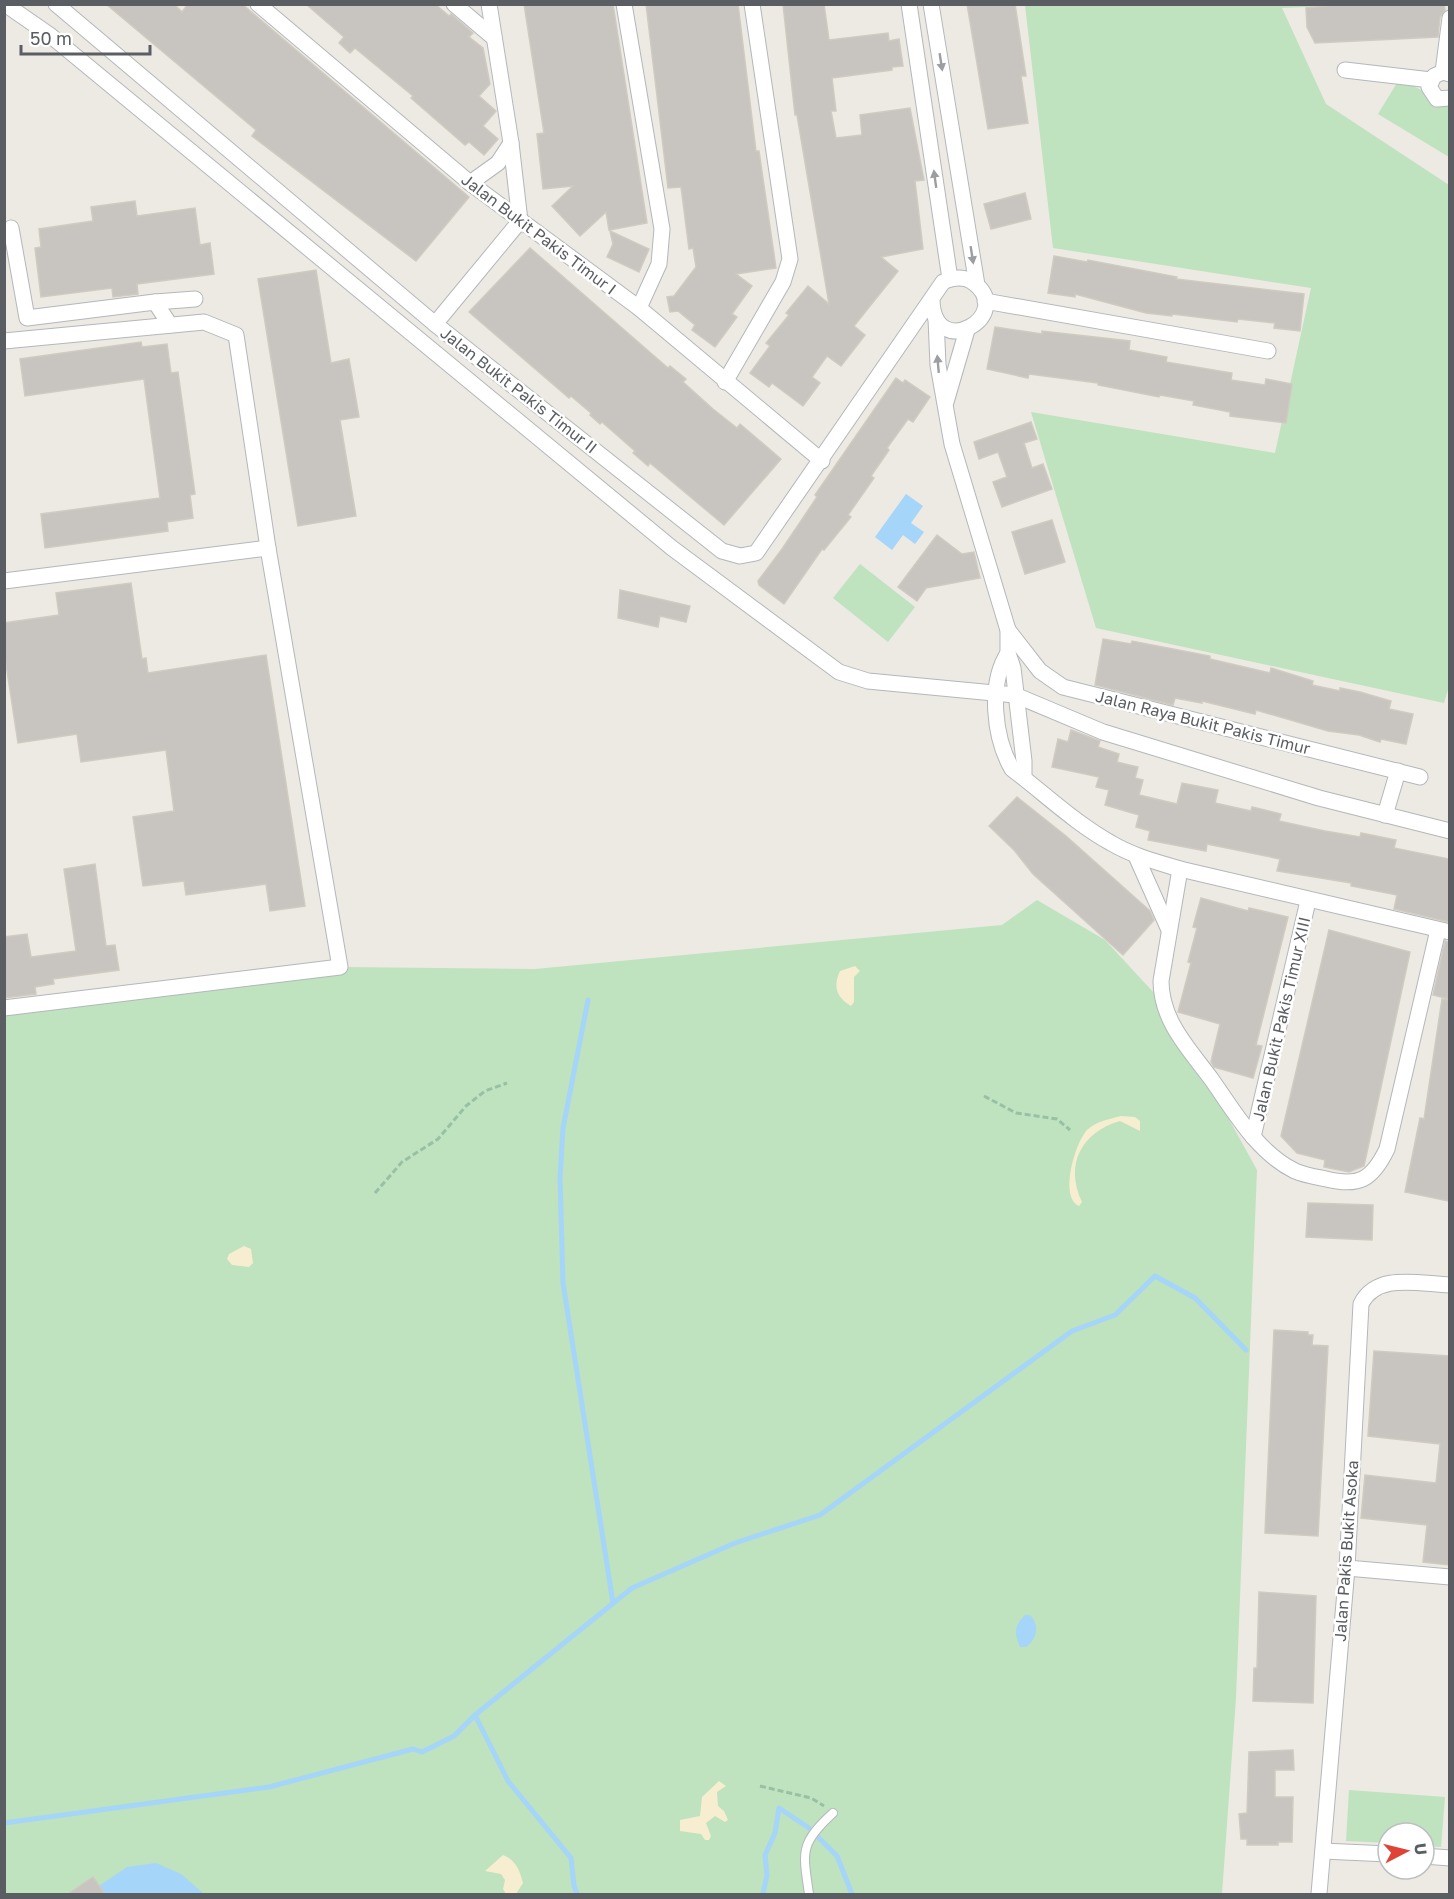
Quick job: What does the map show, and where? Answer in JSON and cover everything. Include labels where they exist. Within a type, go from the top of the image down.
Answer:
[{"type":"street","points":[[5,4],[51,36],[672,548],[839,672],[868,681],[1015,695],[1103,732],[1385,815],[1449,831]]},
{"type":"street","name":"Jalan Bukit Pakis Timur II","points":[[56,4],[435,324],[722,551],[740,556],[756,553],[932,300]]},
{"type":"street","name":"Jalan Bukit Pakis Timur I","points":[[258,4],[470,183],[639,308],[822,461]]},
{"type":"street","points":[[454,4],[494,38]]},
{"type":"street","points":[[435,324],[519,221],[511,143],[489,4]]},
{"type":"street","points":[[624,4],[662,229],[659,264],[639,308]]},
{"type":"street","points":[[725,382],[783,282],[790,259],[752,4]]},
{"type":"street","points":[[909,4],[950,279]]},
{"type":"street","points":[[932,4],[977,285],[985,301],[981,319],[967,330],[950,330],[936,320],[932,300],[938,287],[950,279],[969,279],[977,285]]},
{"type":"street","points":[[1449,18],[1441,75],[1432,94],[1437,99],[1449,98]]},
{"type":"street","points":[[1345,70],[1441,75]]},
{"type":"street","points":[[470,183],[498,163],[511,143]]},
{"type":"street","points":[[11,228],[27,318],[195,299]]},
{"type":"street","points":[[985,301],[1268,351]]},
{"type":"street","points":[[155,302],[170,325]]},
{"type":"street","name":"Jalan Raya Bukit Pakis Timur","points":[[936,320],[944,407],[952,444],[1008,630],[1008,653],[1013,668],[1024,778]]},
{"type":"street","points":[[4,341],[204,322],[236,335],[268,548],[340,967],[4,1008]]},
{"type":"street","name":"Jalan Raya Bukit Pakis Timur","points":[[944,407],[967,330]]},
{"type":"street","points":[[4,581],[268,548]]},
{"type":"street","name":"Jalan Raya Bukit Pakis Timur","points":[[1008,630],[1034,665],[1053,682],[1063,687],[1420,777]]},
{"type":"street","name":"Jalan Raya Bukit Pakis Timur","points":[[1008,653],[999,666],[996,693],[1003,751],[1012,769],[1065,813],[1112,844],[1136,856],[1180,869],[1308,901],[1444,931]]},
{"type":"street","points":[[1385,815],[1398,771]]},
{"type":"street","points":[[1136,856],[1170,930]]},
{"type":"street","points":[[1180,869],[1161,981],[1164,1011],[1252,1137],[1277,1161],[1296,1172],[1347,1184],[1363,1179],[1380,1162],[1387,1149],[1444,931]]},
{"type":"street","name":"Jalan Bukit Pakis Timur XIII","points":[[1252,1137],[1308,901]]},
{"type":"street","name":"Jalan Pakis Bukit Asoka","points":[[1318,1894],[1347,1568],[1361,1304],[1367,1293],[1375,1286],[1393,1282],[1449,1286]]},
{"type":"street","points":[[1347,1568],[1449,1577]]},
{"type":"street","points":[[1323,1851],[1376,1853]]},
{"type":"lane","points":[[809,1894],[804,1855],[806,1847],[818,1827],[833,1813]]},
{"type":"path","points":[[375,1192],[402,1162],[438,1139],[466,1106],[485,1091],[507,1083]]},
{"type":"path","points":[[984,1096],[1016,1113],[1057,1119],[1070,1130]]},
{"type":"path","points":[[760,1786],[812,1798],[833,1813]]},
{"type":"green space","points":[[1025,5],[1355,5],[1282,8],[1326,104],[1449,185],[1450,683],[1444,703],[1096,628],[1031,412],[1275,453],[1311,288],[1053,248]]},
{"type":"green space","points":[[1400,78],[1449,106],[1449,157],[1378,114]]},
{"type":"green space","points":[[860,564],[915,607],[888,642],[833,598]]},
{"type":"green space","points":[[1037,900],[1105,940],[1167,1007],[1257,1170],[1236,1698],[1222,1894],[5,1894],[5,1008],[340,967],[535,969],[1002,925]]},
{"type":"green space","points":[[1349,1790],[1445,1797],[1441,1847],[1436,1847],[1436,1821],[1376,1821],[1376,1842],[1346,1841]]},
{"type":"sand","points":[[855,966],[860,971],[854,977],[854,1002],[851,1006],[839,995],[836,986],[840,971]]},
{"type":"sand","points":[[1121,1116],[1135,1117],[1140,1121],[1140,1131],[1120,1121],[1107,1126],[1087,1141],[1076,1163],[1077,1188],[1082,1202],[1079,1206],[1073,1201],[1070,1181],[1074,1157],[1082,1137],[1095,1124]]},
{"type":"sand","points":[[244,1246],[251,1249],[253,1263],[249,1267],[232,1265],[227,1259],[229,1254]]},
{"type":"sand","points":[[719,1781],[726,1786],[717,1792],[718,1806],[724,1811],[728,1820],[725,1822],[715,1816],[706,1823],[711,1836],[709,1840],[705,1840],[701,1834],[680,1831],[680,1820],[700,1816],[702,1797]]},
{"type":"sand","points":[[503,1855],[517,1866],[523,1883],[516,1894],[506,1894],[503,1889],[505,1880],[501,1874],[485,1871]]},
{"type":"water","points":[[906,494],[923,506],[911,523],[924,532],[915,544],[903,535],[892,550],[875,537]]},
{"type":"water","points":[[1025,1615],[1030,1615],[1033,1619],[1036,1632],[1030,1644],[1020,1647],[1016,1630]]},
{"type":"water","points":[[156,1863],[181,1874],[204,1894],[105,1894],[99,1886],[127,1867]]},
{"type":"building","points":[[106,4],[174,4],[182,12],[188,4],[242,4],[469,197],[416,261],[252,136],[256,130]]},
{"type":"building","points":[[306,4],[435,4],[449,16],[451,14],[473,33],[469,37],[483,48],[490,84],[479,96],[496,111],[483,126],[498,139],[484,155],[469,142],[465,145],[411,98],[413,96],[355,48],[350,53],[339,43],[344,37]]},
{"type":"building","points":[[524,4],[613,4],[647,223],[609,230],[606,212],[580,236],[552,206],[573,186],[543,189],[537,134],[544,133]]},
{"type":"building","points":[[646,4],[738,4],[756,151],[759,151],[776,268],[736,274],[752,286],[732,314],[737,317],[715,347],[692,330],[695,325],[678,311],[670,312],[667,297],[674,296],[696,267],[693,248],[689,249],[681,187],[668,188]]},
{"type":"building","points":[[783,4],[824,4],[829,40],[888,33],[889,41],[899,39],[903,66],[892,67],[892,70],[832,78],[836,111],[831,111],[836,138],[862,135],[860,115],[910,108],[924,180],[915,181],[923,249],[881,257],[898,271],[854,326],[865,335],[841,366],[827,356],[812,377],[820,383],[803,406],[772,383],[769,387],[750,373],[770,346],[766,343],[789,315],[786,313],[808,286],[829,304],[797,115],[795,115]]},
{"type":"building","points":[[967,4],[1015,4],[1026,76],[1021,76],[1028,123],[988,129]]},
{"type":"building","points":[[1345,4],[1444,4],[1445,10],[1440,17],[1438,37],[1315,43],[1307,27],[1306,8]]},
{"type":"building","points":[[1025,193],[1031,219],[991,229],[984,204]]},
{"type":"building","points":[[135,201],[137,216],[195,208],[200,245],[210,243],[214,274],[137,284],[138,294],[113,297],[112,288],[41,297],[35,248],[41,247],[39,229],[93,221],[91,207]]},
{"type":"building","points":[[610,231],[649,249],[639,272],[607,257],[613,244]]},
{"type":"building","points":[[530,248],[668,368],[670,366],[686,379],[683,382],[713,409],[737,428],[740,424],[781,459],[724,525],[650,463],[648,466],[633,453],[635,451],[602,422],[600,424],[590,415],[591,413],[571,396],[569,398],[469,312]]},
{"type":"building","points":[[1054,256],[1087,262],[1088,260],[1177,277],[1176,279],[1304,294],[1300,331],[1274,328],[1275,323],[1238,319],[1237,322],[1146,313],[1075,294],[1075,297],[1048,293]]},
{"type":"building","points":[[316,270],[331,363],[349,359],[359,417],[340,420],[356,516],[298,526],[258,279]]},
{"type":"building","points":[[995,327],[1042,334],[1042,331],[1130,341],[1129,350],[1167,357],[1166,362],[1232,373],[1231,380],[1265,385],[1266,379],[1292,384],[1286,423],[1230,416],[1230,412],[1193,405],[1194,401],[1160,395],[1159,397],[1098,385],[1098,383],[1029,374],[1028,378],[987,369]]},
{"type":"building","points":[[141,342],[142,347],[167,344],[171,373],[178,372],[195,494],[190,495],[193,518],[167,522],[168,531],[45,548],[41,514],[160,498],[144,379],[25,396],[20,359]]},
{"type":"building","points":[[896,378],[903,383],[905,380],[930,397],[913,422],[908,419],[887,448],[889,450],[871,476],[874,478],[848,515],[851,517],[824,550],[822,549],[784,604],[759,585],[758,581],[782,549],[817,497],[815,495]]},
{"type":"building","points":[[1031,422],[1037,439],[1024,443],[1032,468],[1043,464],[1052,489],[1002,507],[993,482],[1007,477],[998,452],[979,459],[974,442]]},
{"type":"building","points":[[1052,520],[1065,562],[1025,574],[1012,532]]},
{"type":"building","points":[[937,535],[962,554],[974,552],[980,578],[926,588],[917,601],[898,587]]},
{"type":"building","points":[[131,583],[142,659],[146,658],[148,673],[266,655],[305,906],[270,911],[266,884],[186,895],[184,881],[143,886],[133,817],[174,811],[166,750],[81,762],[77,734],[18,743],[4,651],[4,623],[59,615],[56,593]]},
{"type":"building","points":[[620,590],[690,606],[686,622],[660,616],[658,627],[618,618]]},
{"type":"building","points":[[1103,639],[1131,644],[1132,641],[1210,656],[1210,659],[1270,673],[1271,668],[1313,681],[1312,685],[1340,691],[1340,688],[1360,692],[1391,701],[1389,709],[1413,714],[1406,744],[1381,739],[1380,742],[1359,735],[1328,731],[1256,710],[1255,714],[1202,701],[1202,703],[1175,698],[1173,705],[1095,685]]},
{"type":"building","points":[[1071,730],[1100,741],[1098,747],[1119,754],[1117,762],[1138,767],[1135,778],[1143,780],[1139,795],[1177,804],[1182,783],[1218,790],[1215,803],[1251,811],[1252,807],[1281,814],[1279,821],[1325,831],[1360,837],[1361,833],[1396,840],[1394,848],[1449,859],[1449,922],[1394,909],[1397,895],[1351,886],[1351,883],[1277,871],[1280,859],[1207,844],[1206,851],[1148,840],[1150,831],[1136,827],[1139,815],[1105,805],[1109,790],[1096,787],[1099,777],[1052,767],[1058,739],[1068,742]]},
{"type":"building","points":[[1017,797],[1066,836],[1150,911],[1154,920],[1123,955],[1033,874],[1014,850],[989,826]]},
{"type":"building","points":[[95,864],[106,946],[115,945],[119,970],[53,979],[54,984],[35,987],[36,994],[4,998],[4,937],[27,934],[31,957],[76,951],[64,869]]},
{"type":"building","points":[[1201,898],[1248,911],[1249,908],[1288,917],[1256,1045],[1262,1046],[1253,1078],[1214,1067],[1211,1062],[1220,1024],[1178,1012],[1191,963],[1188,962],[1197,928],[1193,927]]},
{"type":"building","points":[[1329,930],[1410,952],[1364,1166],[1349,1172],[1324,1167],[1325,1160],[1297,1153],[1281,1136]]},
{"type":"building","points":[[1445,941],[1449,942],[1449,999],[1433,995]]},
{"type":"building","points":[[1442,999],[1449,1000],[1449,1201],[1405,1192],[1420,1118],[1424,1119]]},
{"type":"building","points":[[1308,1203],[1373,1205],[1372,1240],[1306,1237]]},
{"type":"building","points":[[1274,1330],[1308,1332],[1308,1335],[1313,1335],[1312,1345],[1328,1346],[1318,1536],[1265,1533]]},
{"type":"building","points":[[1374,1351],[1449,1356],[1449,1565],[1423,1562],[1427,1525],[1361,1518],[1365,1475],[1436,1483],[1440,1444],[1368,1436]]},
{"type":"building","points":[[1259,1592],[1316,1596],[1313,1703],[1253,1701],[1254,1668],[1257,1668]]},
{"type":"building","points":[[1293,1750],[1294,1770],[1275,1770],[1275,1797],[1293,1797],[1292,1842],[1278,1842],[1278,1845],[1247,1845],[1247,1839],[1241,1839],[1239,1814],[1247,1813],[1249,1752]]},
{"type":"building","points":[[93,1877],[105,1894],[68,1894]]},
{"type":"waterway","points":[[588,1000],[563,1128],[560,1178],[563,1283],[613,1603]]},
{"type":"waterway","points":[[4,1823],[269,1787],[413,1749],[422,1752],[454,1736],[475,1715],[632,1588],[735,1543],[820,1515],[1072,1331],[1115,1315],[1155,1276],[1195,1298],[1246,1350]]},
{"type":"waterway","points":[[475,1715],[508,1781],[571,1858],[577,1894]]},
{"type":"waterway","points":[[763,1894],[767,1875],[765,1855],[775,1833],[779,1808],[809,1828]]},
{"type":"waterway","points":[[816,1835],[837,1856],[852,1894]]}]
